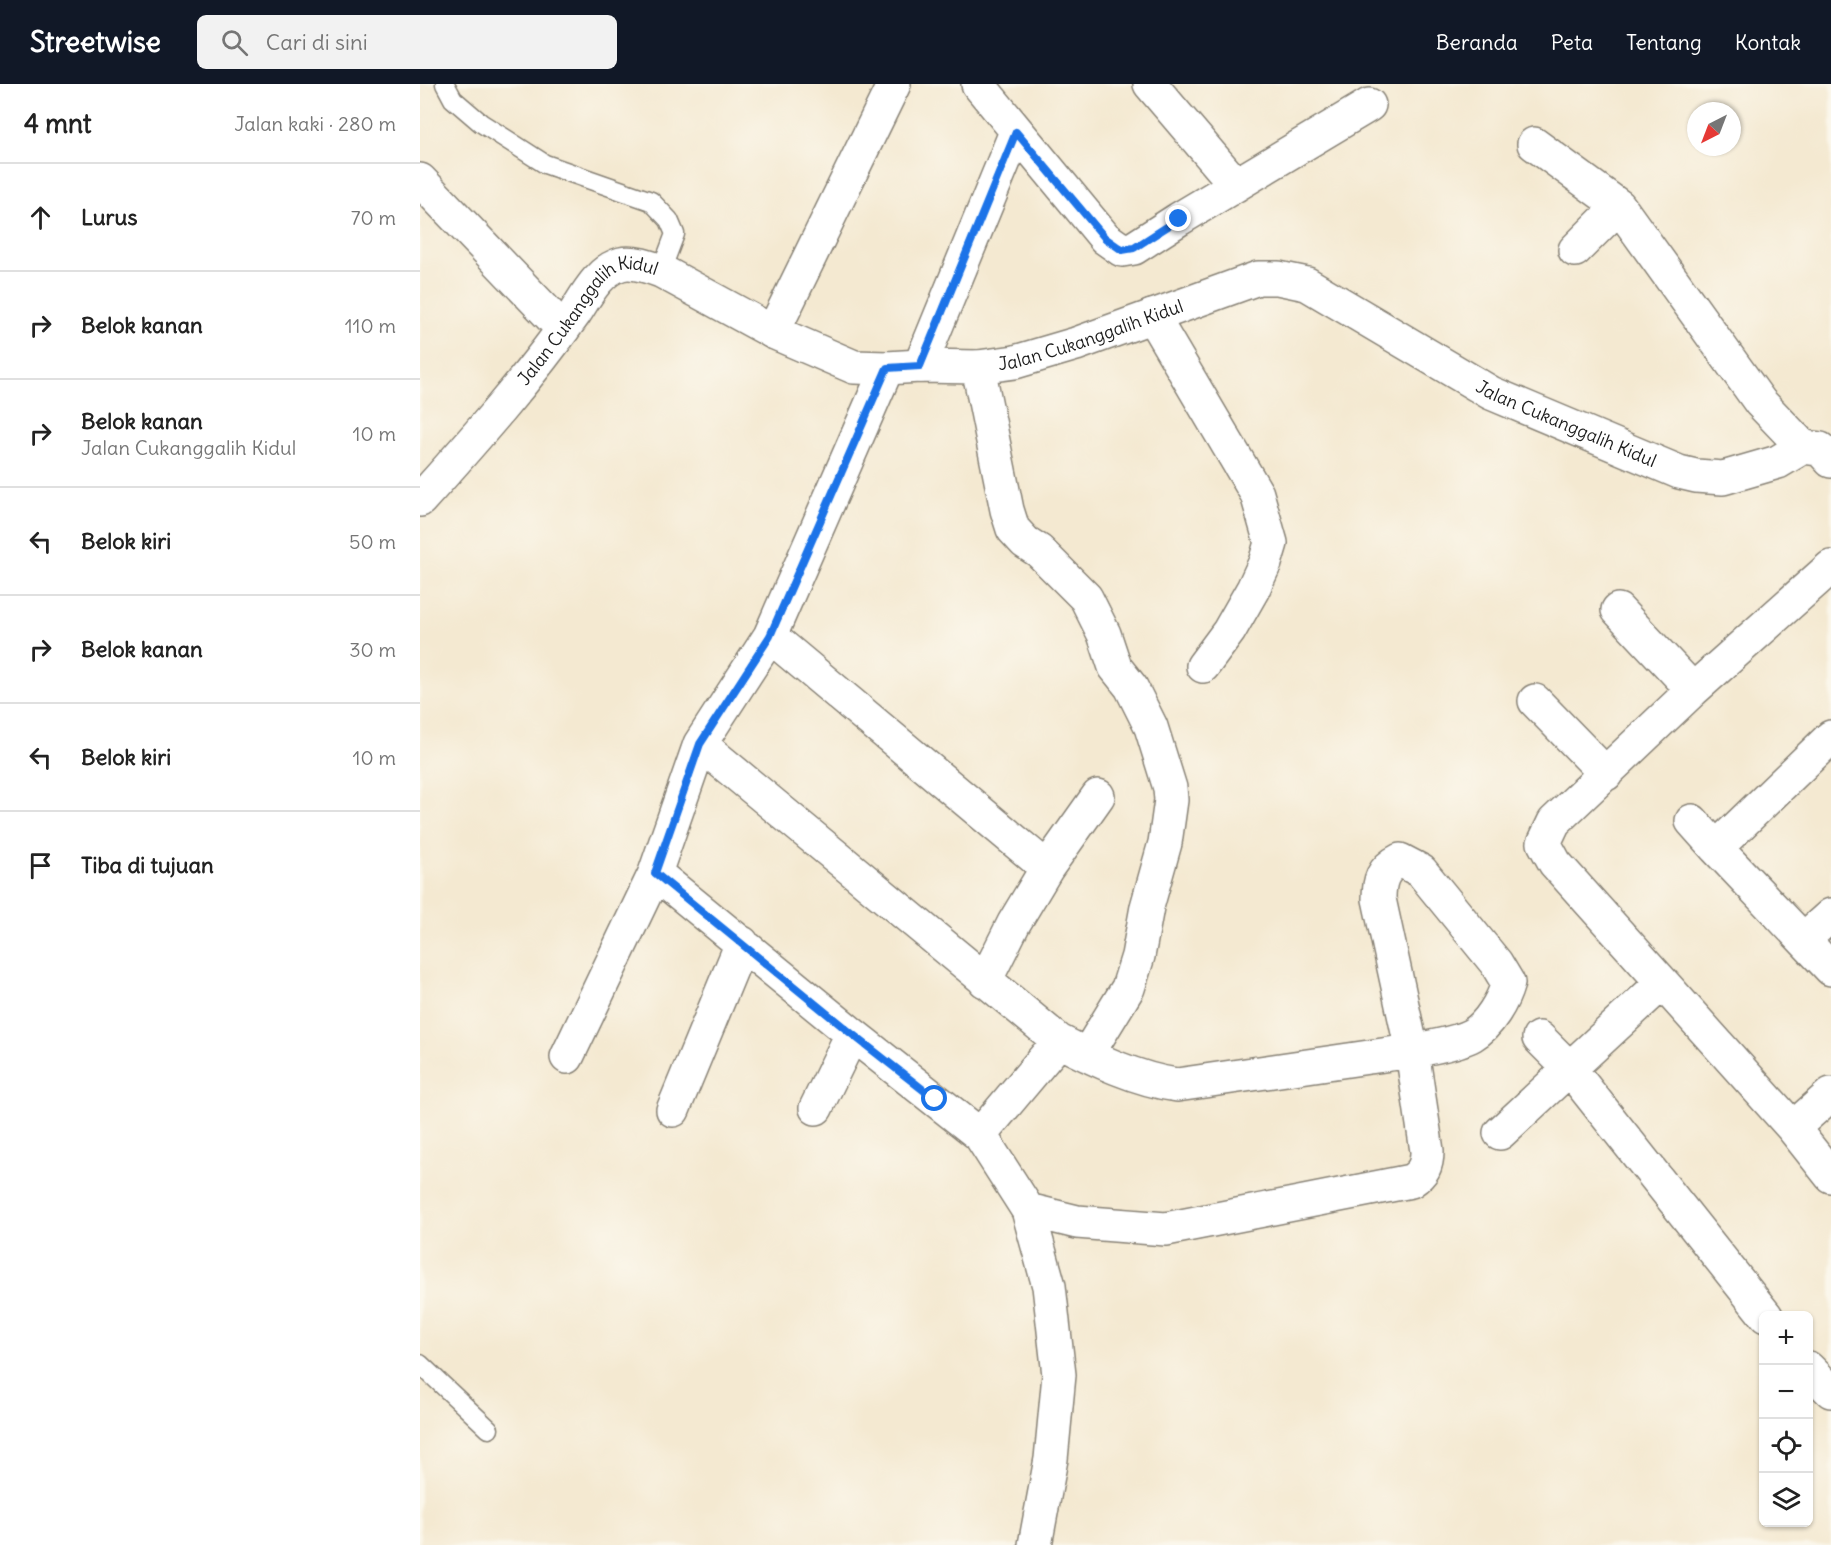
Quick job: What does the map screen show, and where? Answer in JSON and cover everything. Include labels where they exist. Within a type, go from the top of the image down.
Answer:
[{"type":"street","points":[[773,332],[894,84]]},
{"type":"street","points":[[978,84],[1105,238],[1122,250],[1134,248],[1369,105]]},
{"type":"street","points":[[1150,84],[1236,185]]},
{"type":"street","points":[[920,366],[1016,132]]},
{"type":"street","points":[[1534,144],[1619,206],[1760,402],[1817,454]]},
{"type":"street","points":[[420,180],[563,329]]},
{"type":"street","points":[[1575,250],[1619,206]]},
{"type":"street","name":"Jalan Cukanggalih Kidul","points":[[420,500],[490,423],[600,277],[621,264],[646,266],[662,271],[773,332],[854,367],[887,368],[978,367],[1015,362],[1076,344],[1258,278],[1278,278],[1307,284],[1491,393],[1678,472],[1696,477],[1723,478],[1778,462],[1817,454]]},
{"type":"street","points":[[1152,316],[1257,494],[1271,543],[1253,589],[1229,631],[1203,666]]},
{"type":"street","points":[[978,367],[1007,510],[1014,529],[1086,598],[1104,634],[1115,667],[1131,687],[1151,727],[1170,788],[1171,800],[1165,843],[1128,988],[1073,1048],[980,1135]]},
{"type":"street","points":[[567,1057],[655,873],[700,744],[770,636],[887,368]]},
{"type":"street","points":[[1831,567],[1693,690],[1554,822],[1545,843],[1555,863],[1793,1128],[1831,1176]]},
{"type":"street","points":[[1618,610],[1693,690]]},
{"type":"street","points":[[770,636],[1047,868]]},
{"type":"street","points":[[1536,701],[1606,774]]},
{"type":"street","points":[[1716,848],[1831,737]]},
{"type":"street","points":[[700,744],[985,981],[1073,1048],[1158,1082],[1177,1085],[1412,1051],[1473,1035],[1504,998],[1508,983],[1497,963],[1420,871],[1400,860],[1390,864],[1379,883],[1379,899],[1412,1051],[1427,1151],[1427,1163],[1422,1173],[1411,1181],[1166,1229],[1077,1222],[1029,1210]]},
{"type":"street","points":[[985,981],[1014,923],[1047,868],[1098,796]]},
{"type":"street","points":[[1692,821],[1831,969]]},
{"type":"street","points":[[655,873],[980,1135],[1029,1210],[1049,1286],[1059,1376],[1051,1459],[1035,1545]]},
{"type":"street","points":[[1804,939],[1831,915]]},
{"type":"street","points":[[673,1110],[742,943]]},
{"type":"street","points":[[1500,1133],[1662,983]]},
{"type":"street","points":[[816,1107],[852,1034]]},
{"type":"street","points":[[1539,1038],[1569,1068],[1762,1311]]},
{"type":"street","points":[[1793,1128],[1831,1094]]},
{"type":"street","points":[[1813,1372],[1831,1391]]},
{"type":"lane","points":[[445,84],[453,99],[481,123],[545,164],[651,201],[669,220],[675,234],[662,271]]},
{"type":"lane","points":[[420,1364],[489,1429]]},
{"type":"route","points":[[935,1099],[655,873],[700,744],[770,636],[887,368],[920,366],[1016,132],[1105,238],[1122,250],[1134,248],[1179,219]]}]
